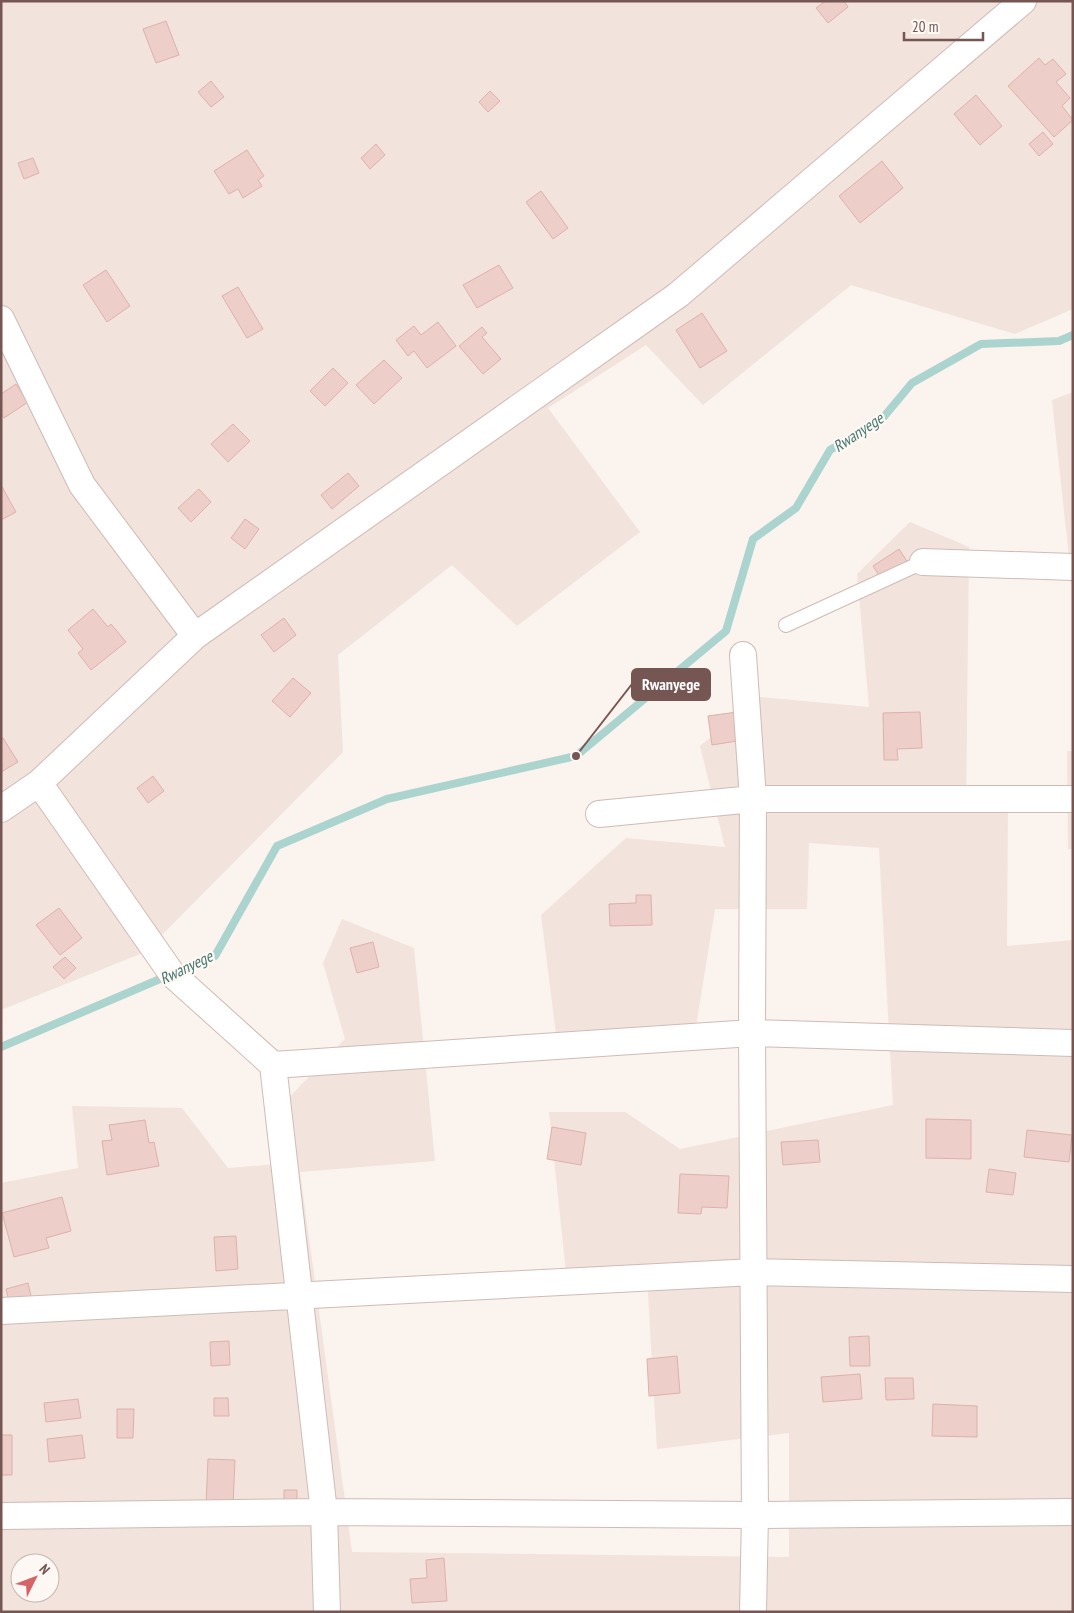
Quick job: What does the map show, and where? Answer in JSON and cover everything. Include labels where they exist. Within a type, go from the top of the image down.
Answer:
[{"type":"street","points":[[1,810],[39,783],[194,636],[678,295],[1023,1]]},
{"type":"street","points":[[1,319],[82,485],[194,636]]},
{"type":"street","points":[[923,562],[1073,567]]},
{"type":"street","points":[[743,655],[753,798],[752,1033],[755,1515],[753,1612]]},
{"type":"street","points":[[39,783],[172,974],[273,1065],[324,1512],[326,1612]]},
{"type":"street","points":[[598,814],[753,798],[1073,799]]},
{"type":"street","points":[[273,1065],[752,1033],[1073,1043]]},
{"type":"street","points":[[1,1311],[754,1272],[1073,1278]]},
{"type":"street","points":[[1,1516],[324,1512],[755,1515],[1073,1512]]},
{"type":"lane","points":[[786,626],[923,562]]},
{"type":"shaded area","points":[[1,1],[1073,1],[1073,309],[1015,334],[851,285],[703,405],[646,345],[548,408],[640,532],[517,626],[452,565],[338,655],[343,752],[145,952],[1,1010]]},
{"type":"shaded area","points":[[1073,392],[1073,594],[1052,400]]},
{"type":"shaded area","points":[[910,522],[969,547],[966,810],[1008,808],[1007,946],[1073,940],[1073,1612],[1,1612],[1,1183],[78,1168],[72,1106],[182,1108],[228,1168],[277,1164],[282,1105],[345,1039],[323,963],[342,919],[414,948],[435,1161],[300,1172],[352,1552],[789,1557],[789,1433],[657,1449],[647,1277],[566,1272],[549,1112],[625,1112],[680,1149],[893,1105],[879,848],[809,843],[807,909],[715,909],[693,1045],[558,1050],[541,915],[626,838],[725,847],[700,746],[760,697],[869,707],[857,574]]},
{"type":"shaded area","points":[[1067,751],[1073,751],[1073,849],[1068,849]]},
{"type":"building","points":[[826,1],[844,1],[848,7],[828,23],[816,8]]},
{"type":"building","points":[[166,21],[179,55],[156,63],[143,29]]},
{"type":"building","points":[[1039,58],[1045,65],[1053,59],[1066,74],[1056,82],[1070,98],[1062,106],[1073,120],[1054,137],[1008,86]]},
{"type":"building","points":[[211,81],[224,97],[211,107],[198,92]]},
{"type":"building","points":[[490,91],[500,101],[488,112],[479,102]]},
{"type":"building","points":[[976,95],[1002,126],[980,145],[954,114]]},
{"type":"building","points":[[1043,132],[1053,144],[1039,156],[1029,144]]},
{"type":"building","points":[[376,144],[385,155],[370,169],[361,158]]},
{"type":"building","points":[[247,150],[264,176],[258,180],[262,186],[243,198],[238,189],[229,194],[214,171]]},
{"type":"building","points":[[33,158],[39,173],[24,179],[18,163]]},
{"type":"building","points":[[882,161],[903,188],[860,223],[839,196]]},
{"type":"building","points":[[541,191],[568,228],[553,239],[526,202]]},
{"type":"building","points":[[499,265],[513,288],[477,308],[463,285]]},
{"type":"building","points":[[106,270],[130,306],[107,322],[83,285]]},
{"type":"building","points":[[238,287],[263,329],[247,338],[222,296]]},
{"type":"building","points":[[702,313],[727,351],[700,368],[676,330]]},
{"type":"building","points":[[438,322],[456,346],[427,368],[414,351],[408,356],[396,340],[414,326],[421,335]]},
{"type":"building","points":[[482,327],[487,333],[482,337],[501,359],[483,374],[459,346]]},
{"type":"building","points":[[384,360],[402,378],[374,404],[356,385]]},
{"type":"building","points":[[333,368],[348,383],[325,406],[310,391]]},
{"type":"building","points":[[16,384],[28,402],[4,418],[1,414],[1,394]]},
{"type":"building","points":[[233,424],[250,441],[228,462],[211,444]]},
{"type":"building","points":[[348,473],[359,486],[332,509],[321,495]]},
{"type":"building","points":[[1,485],[16,512],[1,520]]},
{"type":"building","points":[[199,489],[211,502],[191,522],[178,508]]},
{"type":"building","points":[[245,519],[259,529],[245,549],[231,538]]},
{"type":"building","points":[[899,549],[912,569],[886,586],[873,566]]},
{"type":"building","points":[[93,609],[108,627],[111,624],[126,642],[91,670],[78,653],[83,649],[68,630]]},
{"type":"building","points":[[284,618],[296,635],[274,652],[261,635]]},
{"type":"building","points":[[293,678],[311,693],[290,717],[272,701]]},
{"type":"building","points":[[744,711],[749,739],[712,745],[708,716]]},
{"type":"building","points":[[920,712],[922,748],[897,749],[898,760],[884,760],[883,713]]},
{"type":"building","points":[[3,738],[18,762],[1,772],[1,739]]},
{"type":"building","points":[[153,776],[164,791],[148,803],[137,788]]},
{"type":"building","points":[[636,895],[651,895],[652,925],[610,926],[609,904],[636,903]]},
{"type":"building","points":[[59,908],[82,938],[60,955],[36,925]]},
{"type":"building","points":[[373,942],[379,967],[357,973],[350,948]]},
{"type":"building","points":[[65,957],[76,968],[64,979],[53,967]]},
{"type":"building","points":[[926,1119],[971,1120],[971,1159],[926,1158]]},
{"type":"building","points":[[145,1120],[149,1143],[154,1142],[159,1166],[107,1175],[102,1141],[112,1140],[109,1125]]},
{"type":"building","points":[[552,1127],[586,1133],[581,1165],[547,1159]]},
{"type":"building","points":[[1027,1130],[1072,1135],[1069,1162],[1024,1157]]},
{"type":"building","points":[[818,1140],[820,1162],[783,1165],[781,1142]]},
{"type":"building","points":[[989,1169],[1016,1173],[1013,1195],[986,1192]]},
{"type":"building","points":[[680,1174],[729,1176],[727,1208],[702,1207],[701,1214],[678,1213]]},
{"type":"building","points":[[62,1197],[71,1231],[46,1238],[49,1248],[14,1257],[2,1213]]},
{"type":"building","points":[[236,1236],[238,1269],[216,1271],[214,1237]]},
{"type":"building","points":[[28,1283],[32,1300],[10,1306],[6,1289]]},
{"type":"building","points":[[869,1336],[870,1366],[850,1366],[849,1337]]},
{"type":"building","points":[[229,1341],[230,1365],[211,1366],[210,1342]]},
{"type":"building","points":[[677,1356],[680,1393],[649,1396],[647,1359]]},
{"type":"building","points":[[860,1374],[862,1399],[823,1402],[821,1377]]},
{"type":"building","points":[[885,1378],[913,1378],[914,1399],[886,1400]]},
{"type":"building","points":[[214,1398],[228,1398],[229,1416],[214,1416]]},
{"type":"building","points":[[78,1399],[81,1418],[46,1422],[44,1403]]},
{"type":"building","points":[[933,1404],[977,1406],[977,1437],[932,1436]]},
{"type":"building","points":[[117,1409],[134,1409],[133,1438],[117,1438]]},
{"type":"building","points":[[1,1435],[12,1435],[12,1475],[1,1475]]},
{"type":"building","points":[[82,1435],[85,1458],[49,1462],[47,1439]]},
{"type":"building","points":[[208,1459],[235,1460],[233,1506],[206,1505]]},
{"type":"building","points":[[284,1490],[297,1490],[297,1504],[284,1505]]},
{"type":"building","points":[[444,1558],[447,1601],[412,1603],[410,1579],[427,1578],[426,1560]]},
{"type":"waterway","name":"Rwanyege","points":[[178,972],[215,956],[277,846],[387,799],[576,756],[726,631],[753,539],[796,508],[830,450],[882,419],[912,383],[981,344],[1059,341],[1073,335]]},
{"type":"waterway","name":"Rwanyege","points":[[1,1047],[167,976]]},
{"type":"place","name":"Rwanyege","points":[[576,756]]}]
